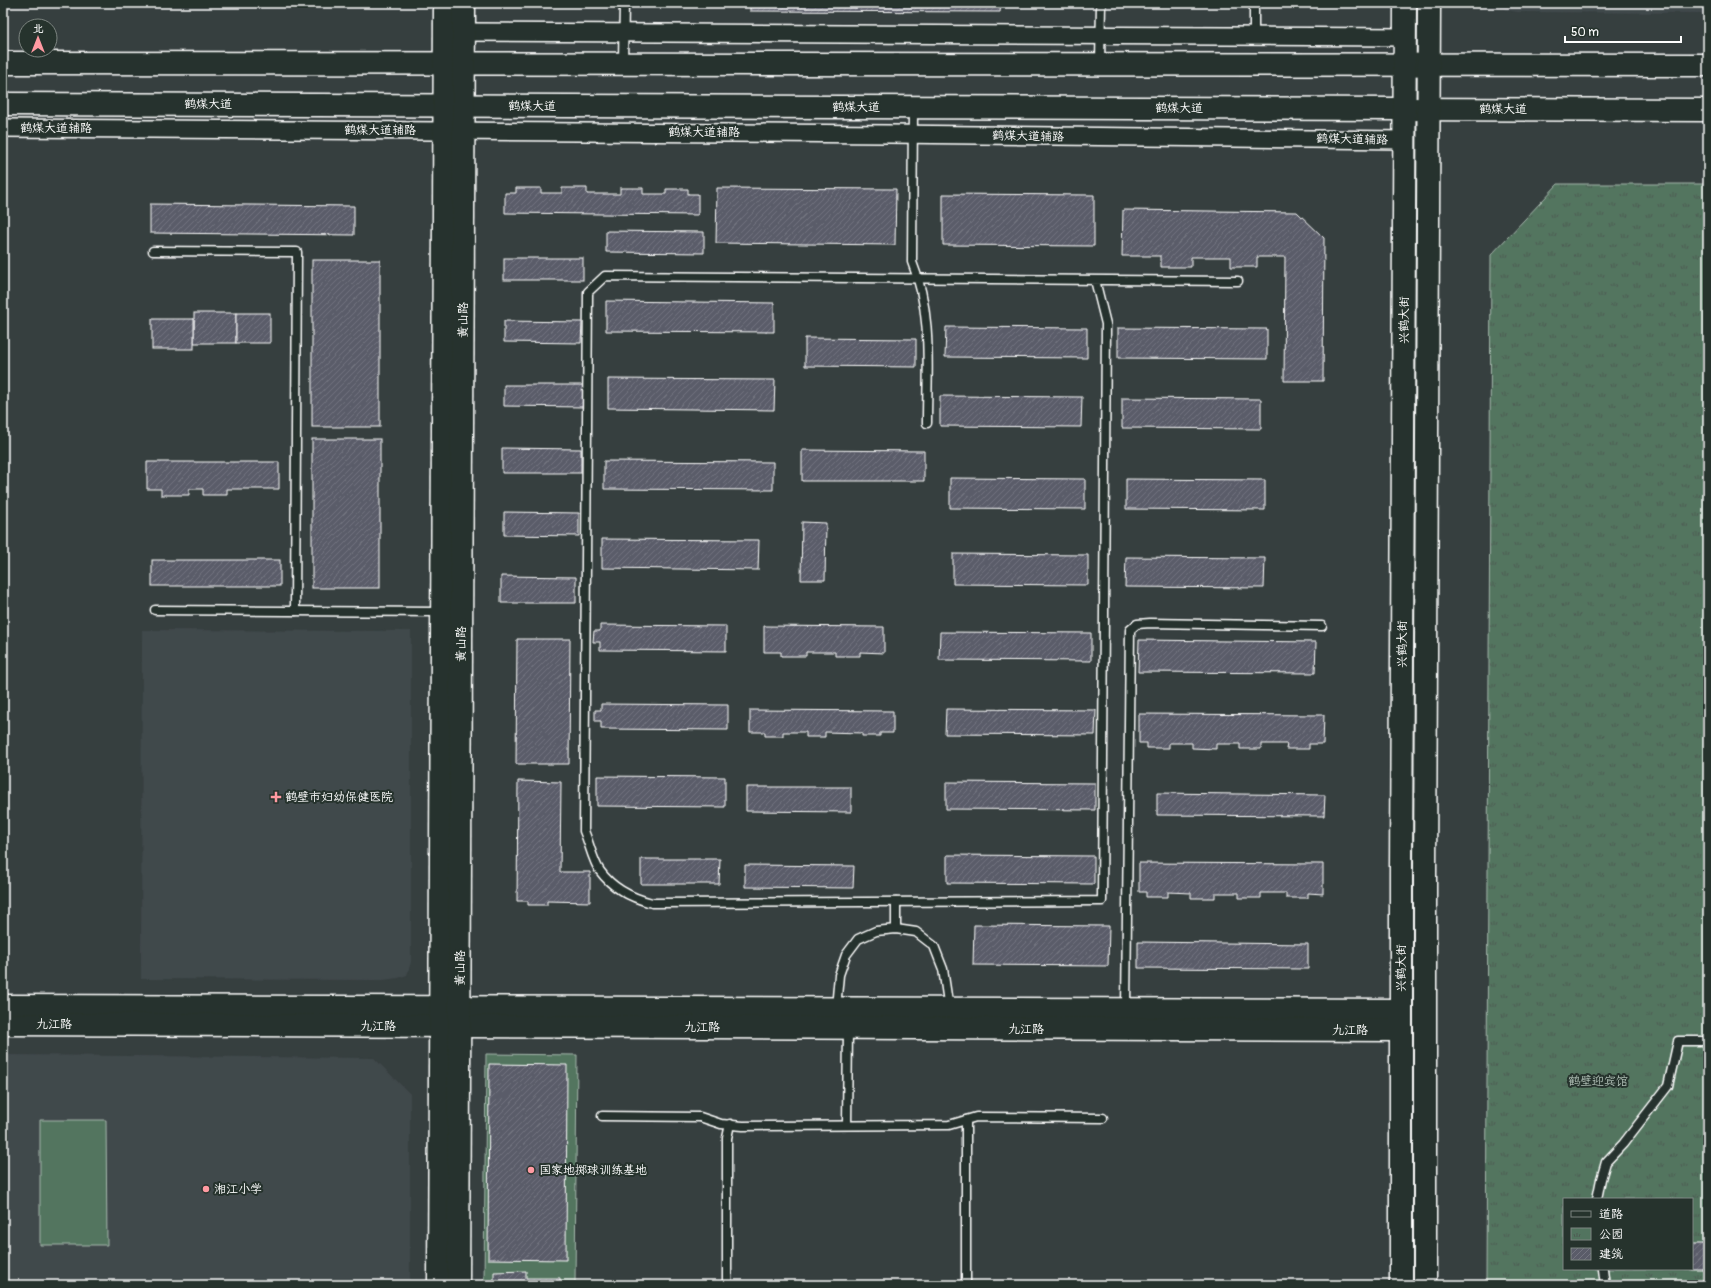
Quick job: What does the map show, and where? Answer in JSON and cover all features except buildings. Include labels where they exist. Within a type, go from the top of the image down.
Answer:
[{"type":"main road","name":"黄山路","points":[[439,1285],[450,1017],[454,64],[445,3]]},
{"type":"main road","name":"黄山路","points":[[454,64],[464,32],[464,3]]},
{"type":"main road","name":"兴鹤大街","points":[[1401,1285],[1405,109],[1405,37],[1403,6]]},
{"type":"main road","name":"兴鹤大街","points":[[1425,1285],[1425,866],[1429,65],[1431,6]]},
{"type":"main road","points":[[3,63],[1708,65]]},
{"type":"main road","name":"鹤煤大道","points":[[3,104],[1708,110]]},
{"type":"main road","name":"黄山路","points":[[454,131],[442,612],[450,1017],[458,1285]]},
{"type":"main road","name":"九江路","points":[[3,1006],[848,1028],[1401,1020]]},
{"type":"main road","name":"九江路","points":[[3,1024],[450,1017],[836,1008],[1126,1009],[1401,1020]]},
{"type":"street","points":[[464,32],[1405,37]]},
{"type":"street","name":"鹤煤大道辅路","points":[[3,128],[913,134],[1404,140]]},
{"type":"lane","points":[[623,64],[624,3]]},
{"type":"lane","points":[[1100,64],[1101,3]]},
{"type":"lane","points":[[1254,3],[1254,36]]},
{"type":"lane","points":[[913,107],[912,262],[919,278],[928,326],[927,423]]},
{"type":"lane","points":[[153,251],[297,252],[295,611]]},
{"type":"lane","points":[[1095,280],[1106,324],[1102,901],[652,903],[638,900],[617,889],[599,871],[584,831],[588,292],[605,276],[1238,281]]},
{"type":"lane","points":[[155,610],[442,612]]},
{"type":"lane","points":[[1126,1009],[1130,630],[1137,624],[1150,623],[1322,626]]},
{"type":"lane","points":[[896,902],[896,928]]},
{"type":"lane","points":[[836,1008],[839,975],[846,955],[858,939],[876,931],[896,928],[916,932],[934,946],[943,968],[949,1009]]},
{"type":"lane","points":[[847,1125],[848,1028]]},
{"type":"lane","points":[[1597,1198],[1606,1162],[1623,1144],[1668,1086],[1678,1041],[1708,1041]]},
{"type":"lane","points":[[602,1116],[700,1118],[721,1124],[743,1126],[949,1125],[976,1118],[1103,1118]]},
{"type":"lane","points":[[966,1120],[966,1285]]},
{"type":"lane","points":[[727,1285],[727,1138],[730,1124]]},
{"type":"lane","points":[[1604,1270],[1605,1285]]},
{"type":"shaded area","points":[[1494,3],[1708,3],[1708,13],[1518,12],[1506,10]]},
{"type":"shaded area","name":"鹤壁市妇幼保健医院","points":[[142,630],[411,631],[411,962],[407,975],[383,980],[141,979]]},
{"type":"shaded area","name":"湘江小学","points":[[3,1055],[374,1058],[410,1094],[410,1285],[3,1285]]},
{"type":"green space","name":"鹤壁迎宾馆","points":[[1558,184],[1708,184],[1708,1285],[1486,1285],[1491,255]]},
{"type":"green space","name":"国家地掷球训练基地","points":[[486,1054],[577,1055],[575,1285],[484,1285]]},
{"type":"green space","points":[[40,1120],[106,1120],[107,1245],[40,1245]]},
{"type":"place","name":"鹤壁市妇幼保健医院","points":[[276,797]]},
{"type":"place","name":"国家地掷球训练基地","points":[[531,1170]]},
{"type":"place","name":"湘江小学","points":[[206,1189]]}]
